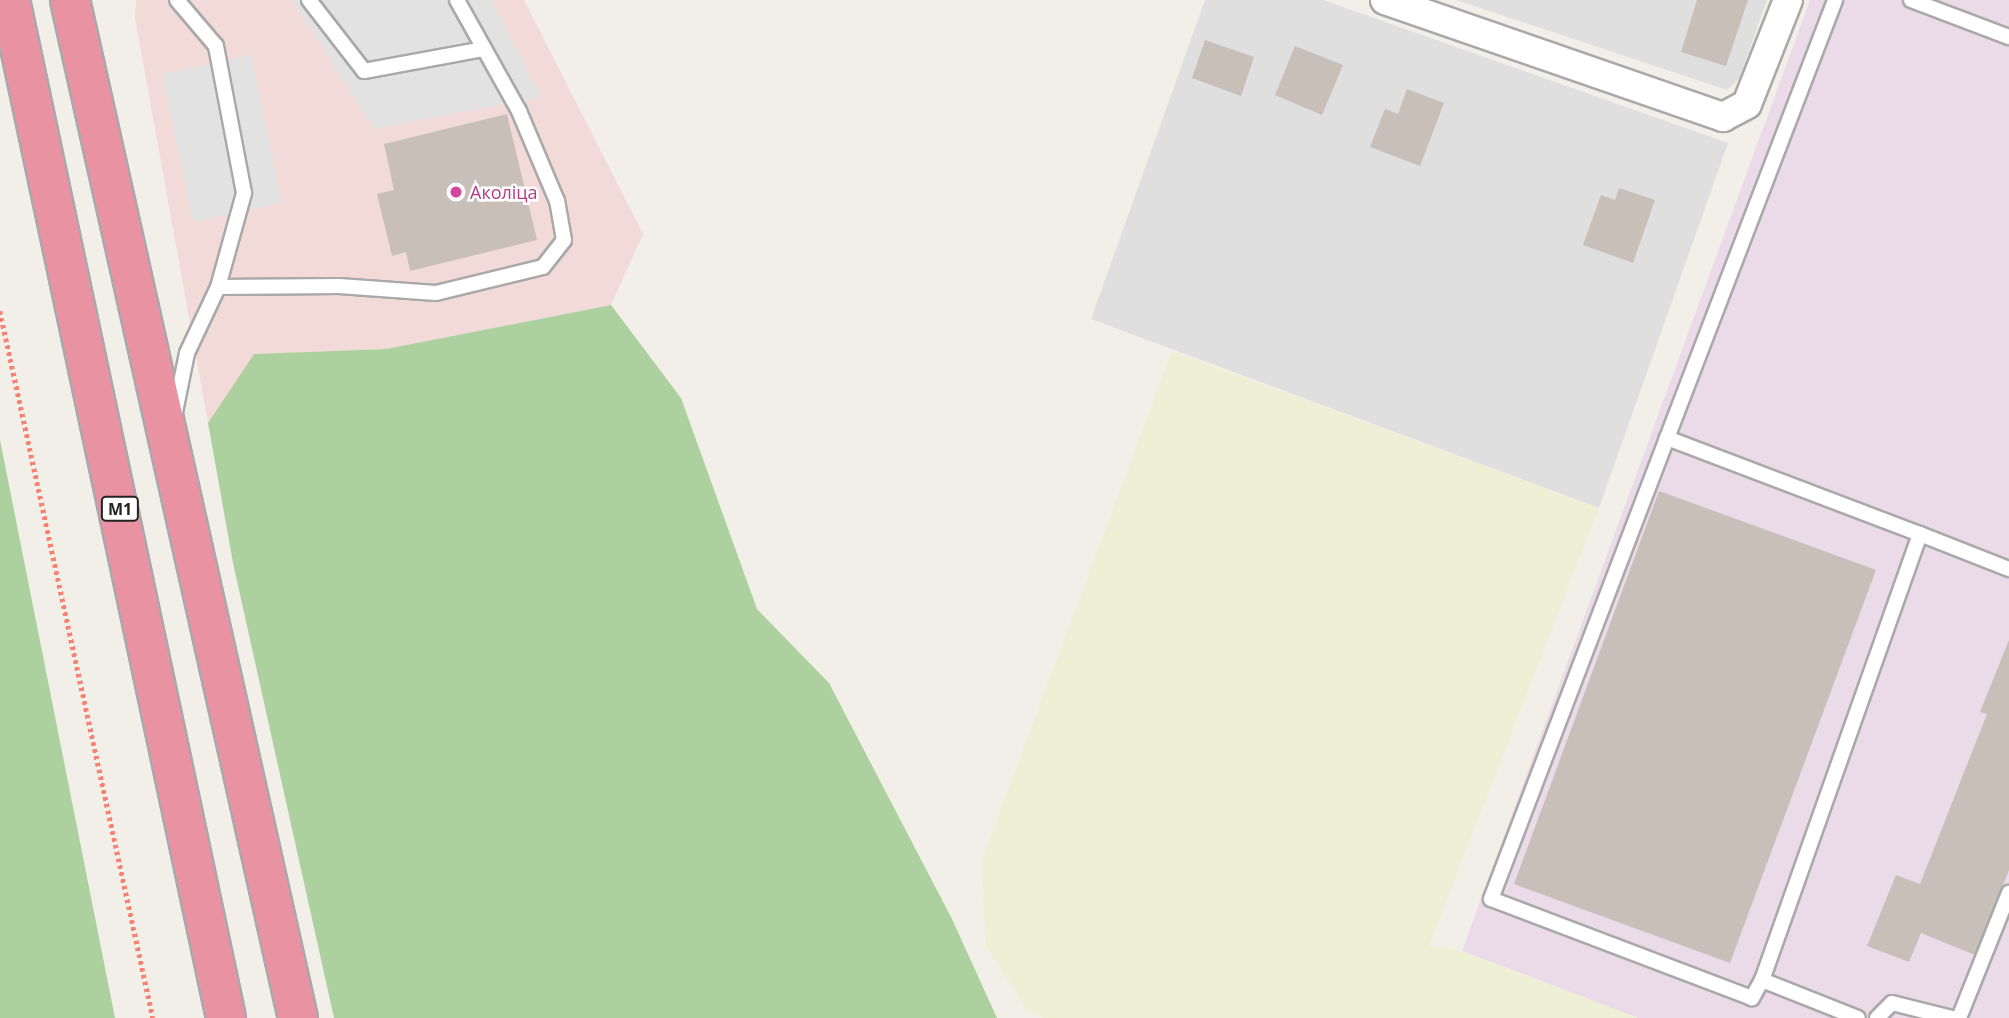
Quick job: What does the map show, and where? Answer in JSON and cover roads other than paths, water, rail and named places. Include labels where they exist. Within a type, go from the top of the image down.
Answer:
[{"type":"highway","name":"М1","points":[[10,0],[151,653],[226,1018]]},
{"type":"highway","points":[[70,0],[299,1018]]},
{"type":"street","points":[[1385,0],[1723,117],[1747,104],[1788,0]]},
{"type":"lane","points":[[174,469],[173,417],[187,353],[218,287],[244,193],[216,46],[177,0]]},
{"type":"lane","points":[[309,0],[364,71],[484,49]]},
{"type":"lane","points":[[218,287],[340,286],[436,293],[543,267],[564,240],[556,201],[519,111],[457,0]]},
{"type":"lane","points":[[1835,0],[1491,899],[1752,999],[1762,979],[1920,534]]},
{"type":"lane","points":[[1911,0],[2009,37]]},
{"type":"lane","points":[[1667,438],[2009,569]]},
{"type":"lane","points":[[1958,1018],[2009,893]]},
{"type":"lane","points":[[1762,979],[1858,1018]]},
{"type":"lane","points":[[1877,1018],[1892,1003],[1952,1018]]},
{"type":"place","name":"Аколіца","points":[[456,192]]}]
